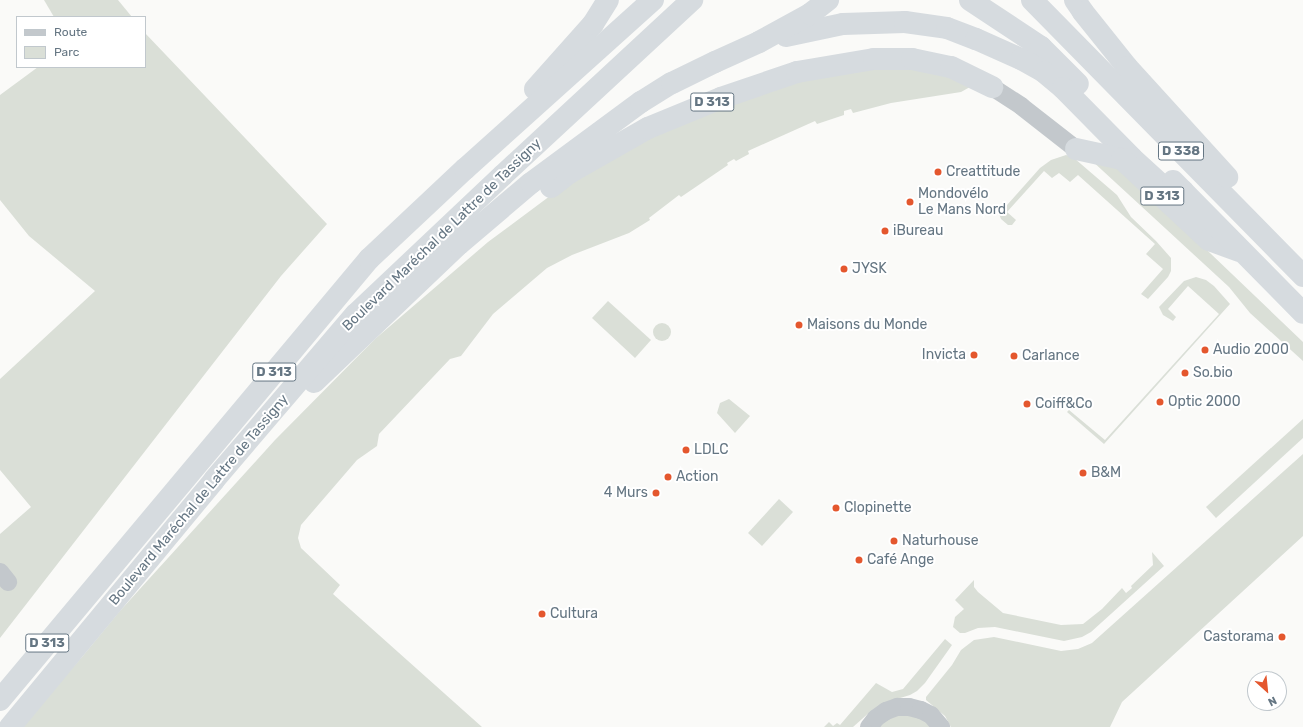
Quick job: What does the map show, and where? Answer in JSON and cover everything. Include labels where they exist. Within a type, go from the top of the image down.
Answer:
[{"type":"highway","points":[[465,168],[468,151],[543,81],[593,24],[608,0]]},
{"type":"highway","name":"Boulevard Maréchal de Lattre de Tassigny","points":[[0,700],[369,259],[465,168],[653,0]]},
{"type":"highway","name":"Boulevard Maréchal de Lattre de Tassigny","points":[[10,727],[214,480],[356,314],[497,180],[692,0]]},
{"type":"highway","name":"D 313","points":[[214,480],[460,244],[531,183],[641,102],[672,83],[760,42],[810,14],[828,0]]},
{"type":"highway","name":"D 338","points":[[970,0],[1041,47],[1118,123],[1303,313]]},
{"type":"highway","name":"D 338","points":[[1032,0],[1303,276]]},
{"type":"highway","name":"D 338","points":[[1075,0],[1127,67],[1303,259]]},
{"type":"highway","name":"D 313","points":[[760,42],[822,27],[865,22],[906,22],[947,28],[1021,59],[1044,72],[1063,88],[1132,158],[1168,191],[1183,191]]},
{"type":"highway","name":"D 313","points":[[460,244],[490,233],[569,173],[648,128],[721,98],[797,72],[874,59],[912,59],[951,67],[992,87]]},
{"type":"highway","name":"D 313","points":[[1076,149],[1122,160],[1209,240],[1244,252]]},
{"type":"street","name":"D 313","points":[[992,87],[1021,106],[1076,149]]},
{"type":"street","points":[[869,727],[876,718],[886,711],[897,707],[909,707],[921,710],[930,715],[941,727]]},
{"type":"green space","points":[[44,0],[118,0],[131,16],[53,16]]},
{"type":"green space","points":[[146,34],[327,224],[281,276],[0,638],[0,534],[31,507],[0,470],[0,379],[95,291],[29,236],[0,200],[0,95],[37,68],[146,68]]},
{"type":"green space","points":[[849,67],[945,71],[970,87],[961,92],[891,103],[853,113],[851,109],[844,111],[844,115],[817,124],[815,121],[748,151],[749,154],[736,161],[734,159],[727,163],[728,165],[681,197],[679,195],[649,218],[650,220],[629,233],[572,255],[547,268],[493,314],[461,356],[450,359],[379,434],[377,446],[357,460],[301,525],[298,538],[301,548],[340,585],[333,594],[482,727],[20,727],[82,657],[119,612],[275,440],[375,339],[488,242],[566,184],[637,144],[709,108]]},
{"type":"green space","points":[[1066,155],[1074,158],[1117,195],[1131,217],[1171,258],[1171,271],[1168,277],[1148,299],[1141,294],[1163,269],[1146,254],[1155,244],[1078,175],[1070,182],[1059,173],[1052,178],[1044,171],[1007,212],[1016,220],[1012,225],[1008,225],[1001,219],[999,214],[1040,168],[1051,160]]},
{"type":"green space","points":[[1090,159],[1117,164],[1303,342],[1303,361],[1250,313],[1229,287]]},
{"type":"green space","points":[[1196,277],[1206,280],[1214,286],[1230,304],[1104,444],[1067,412],[1069,410],[1105,440],[1219,314],[1188,286],[1168,309],[1176,317],[1173,321],[1163,315],[1159,307],[1184,281]]},
{"type":"green space","points":[[608,301],[651,340],[635,358],[592,318]]},
{"type":"green space","points":[[662,323],[668,326],[671,332],[668,338],[662,341],[656,338],[653,332],[656,326]]},
{"type":"green space","points":[[729,399],[750,416],[735,433],[717,413],[720,403]]},
{"type":"green space","points":[[1303,419],[1303,438],[1216,518],[1206,507]]},
{"type":"green space","points":[[1303,454],[1303,536],[1122,702],[1110,727],[951,727],[945,716],[926,700],[926,697],[952,665],[961,650],[974,640],[994,637],[1061,651],[1078,649],[1092,643]]},
{"type":"green space","points":[[779,499],[793,512],[762,546],[748,533]]},
{"type":"green space","points":[[1152,552],[1164,566],[1091,632],[1082,637],[1064,641],[995,627],[978,628],[965,633],[960,633],[953,627],[955,617],[964,609],[955,600],[974,580],[974,587],[978,592],[1003,613],[1061,625],[1083,624],[1102,609],[1122,588],[1126,593],[1132,588],[1131,586],[1153,565]]},
{"type":"green space","points":[[945,639],[952,645],[925,683],[917,691],[910,695],[887,702],[871,711],[853,727],[824,727],[829,722],[833,726],[837,723],[840,725],[876,683],[892,692],[903,689]]},
{"type":"green space","points":[[899,715],[920,717],[932,727],[878,727],[885,720]]},
{"type":"place","name":"Creattitude","points":[[938,172]]},
{"type":"place","name":"Mondovélo Le Mans Nord","points":[[910,202]]},
{"type":"place","name":"iBureau","points":[[885,231]]},
{"type":"place","name":"JYSK","points":[[844,269]]},
{"type":"place","name":"Maisons du Monde","points":[[799,325]]},
{"type":"place","name":"Audio 2000","points":[[1205,350]]},
{"type":"place","name":"Invicta","points":[[974,355]]},
{"type":"place","name":"Carlance","points":[[1014,356]]},
{"type":"place","name":"So.bio","points":[[1185,373]]},
{"type":"place","name":"Optic 2000","points":[[1160,402]]},
{"type":"place","name":"Coiff&Co","points":[[1027,404]]},
{"type":"place","name":"LDLC","points":[[686,450]]},
{"type":"place","name":"B&M","points":[[1083,473]]},
{"type":"place","name":"Action","points":[[668,477]]},
{"type":"place","name":"4 Murs","points":[[656,493]]},
{"type":"place","name":"Clopinette","points":[[836,508]]},
{"type":"place","name":"Naturhouse","points":[[894,541]]},
{"type":"place","name":"Café Ange","points":[[859,560]]},
{"type":"place","name":"Cultura","points":[[542,614]]},
{"type":"place","name":"Castorama","points":[[1282,637]]}]
